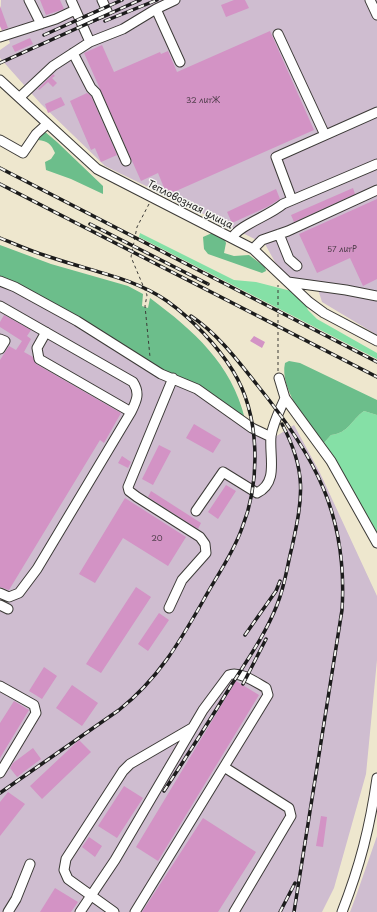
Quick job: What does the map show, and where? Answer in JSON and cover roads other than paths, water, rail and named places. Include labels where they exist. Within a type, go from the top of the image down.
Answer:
[{"type":"street","points":[[29,0],[41,24]]},
{"type":"street","points":[[71,0],[90,42]]},
{"type":"street","points":[[81,22],[107,11],[102,0]]},
{"type":"street","points":[[20,97],[53,66],[90,42],[123,29],[156,9],[175,0]]},
{"type":"street","points":[[370,0],[377,15]]},
{"type":"street","points":[[156,9],[180,62]]},
{"type":"street","points":[[0,37],[41,24],[75,10]]},
{"type":"street","points":[[278,34],[325,135]]},
{"type":"street","points":[[73,53],[91,88],[96,93],[126,161]]},
{"type":"street","name":"Тепловозная улица","points":[[0,80],[97,169],[253,249],[309,302],[324,312],[377,341]]},
{"type":"street","points":[[292,200],[276,157],[377,112]]},
{"type":"street","points":[[0,140],[23,153],[36,134],[47,124]]},
{"type":"street","points":[[232,238],[240,229],[274,212],[283,204],[377,164]]},
{"type":"street","points":[[253,249],[258,242],[377,190]]},
{"type":"street","points":[[279,234],[289,259],[297,266]]},
{"type":"street","points":[[0,281],[15,287],[77,321],[151,367],[197,389],[252,428],[271,437]]},
{"type":"street","points":[[288,282],[377,296]]},
{"type":"street","points":[[0,306],[133,382],[138,393],[137,400],[131,412],[42,561],[23,588],[13,596],[4,596],[0,593]]},
{"type":"street","points":[[46,332],[37,348],[39,359],[131,412]]},
{"type":"street","points":[[0,339],[5,341],[0,349]]},
{"type":"street","points":[[278,374],[285,398],[331,461],[377,543]]},
{"type":"street","points":[[169,608],[182,580],[206,553],[205,544],[200,537],[137,497],[129,491],[128,487],[173,378]]},
{"type":"street","points":[[196,510],[223,472],[257,493],[264,489],[270,482],[271,437],[275,422],[285,398]]},
{"type":"street","points":[[80,912],[115,860],[203,710],[230,674],[238,674],[266,688],[268,695],[135,912]]},
{"type":"street","points":[[0,686],[34,705],[36,713],[0,773]]},
{"type":"street","points":[[114,912],[68,879],[64,870],[66,859],[123,771],[130,764],[193,727]]},
{"type":"street","points":[[224,767],[288,808],[291,812],[291,816],[234,912]]},
{"type":"street","points":[[342,912],[362,859],[368,837],[377,778]]},
{"type":"street","points":[[8,912],[16,899],[30,864]]},
{"type":"railway","points":[[44,35],[122,0]]},
{"type":"railway","points":[[0,63],[140,0]]},
{"type":"railway","points":[[105,21],[157,0]]},
{"type":"railway","points":[[0,168],[377,362]]},
{"type":"railway","points":[[0,184],[377,377]]},
{"type":"railway","points":[[90,224],[208,284]]},
{"type":"railway","points":[[0,238],[40,254],[141,286],[176,308],[195,324],[212,342],[233,371],[242,388],[248,407],[253,427],[255,448],[255,469],[252,489],[248,509],[238,538],[229,556],[167,660],[145,686],[119,710],[0,793]]},
{"type":"railway","points":[[191,316],[219,339],[258,386],[296,438],[324,489],[333,516],[339,545],[342,576],[342,610],[294,912]]},
{"type":"railway","points":[[164,791],[256,646],[268,626],[280,598],[296,529],[300,499],[299,470],[296,456],[282,424]]},
{"type":"railway","points":[[245,635],[276,591],[280,581]]},
{"type":"railway","points":[[243,684],[266,639]]},
{"type":"railway","points":[[280,912],[295,883]]}]
